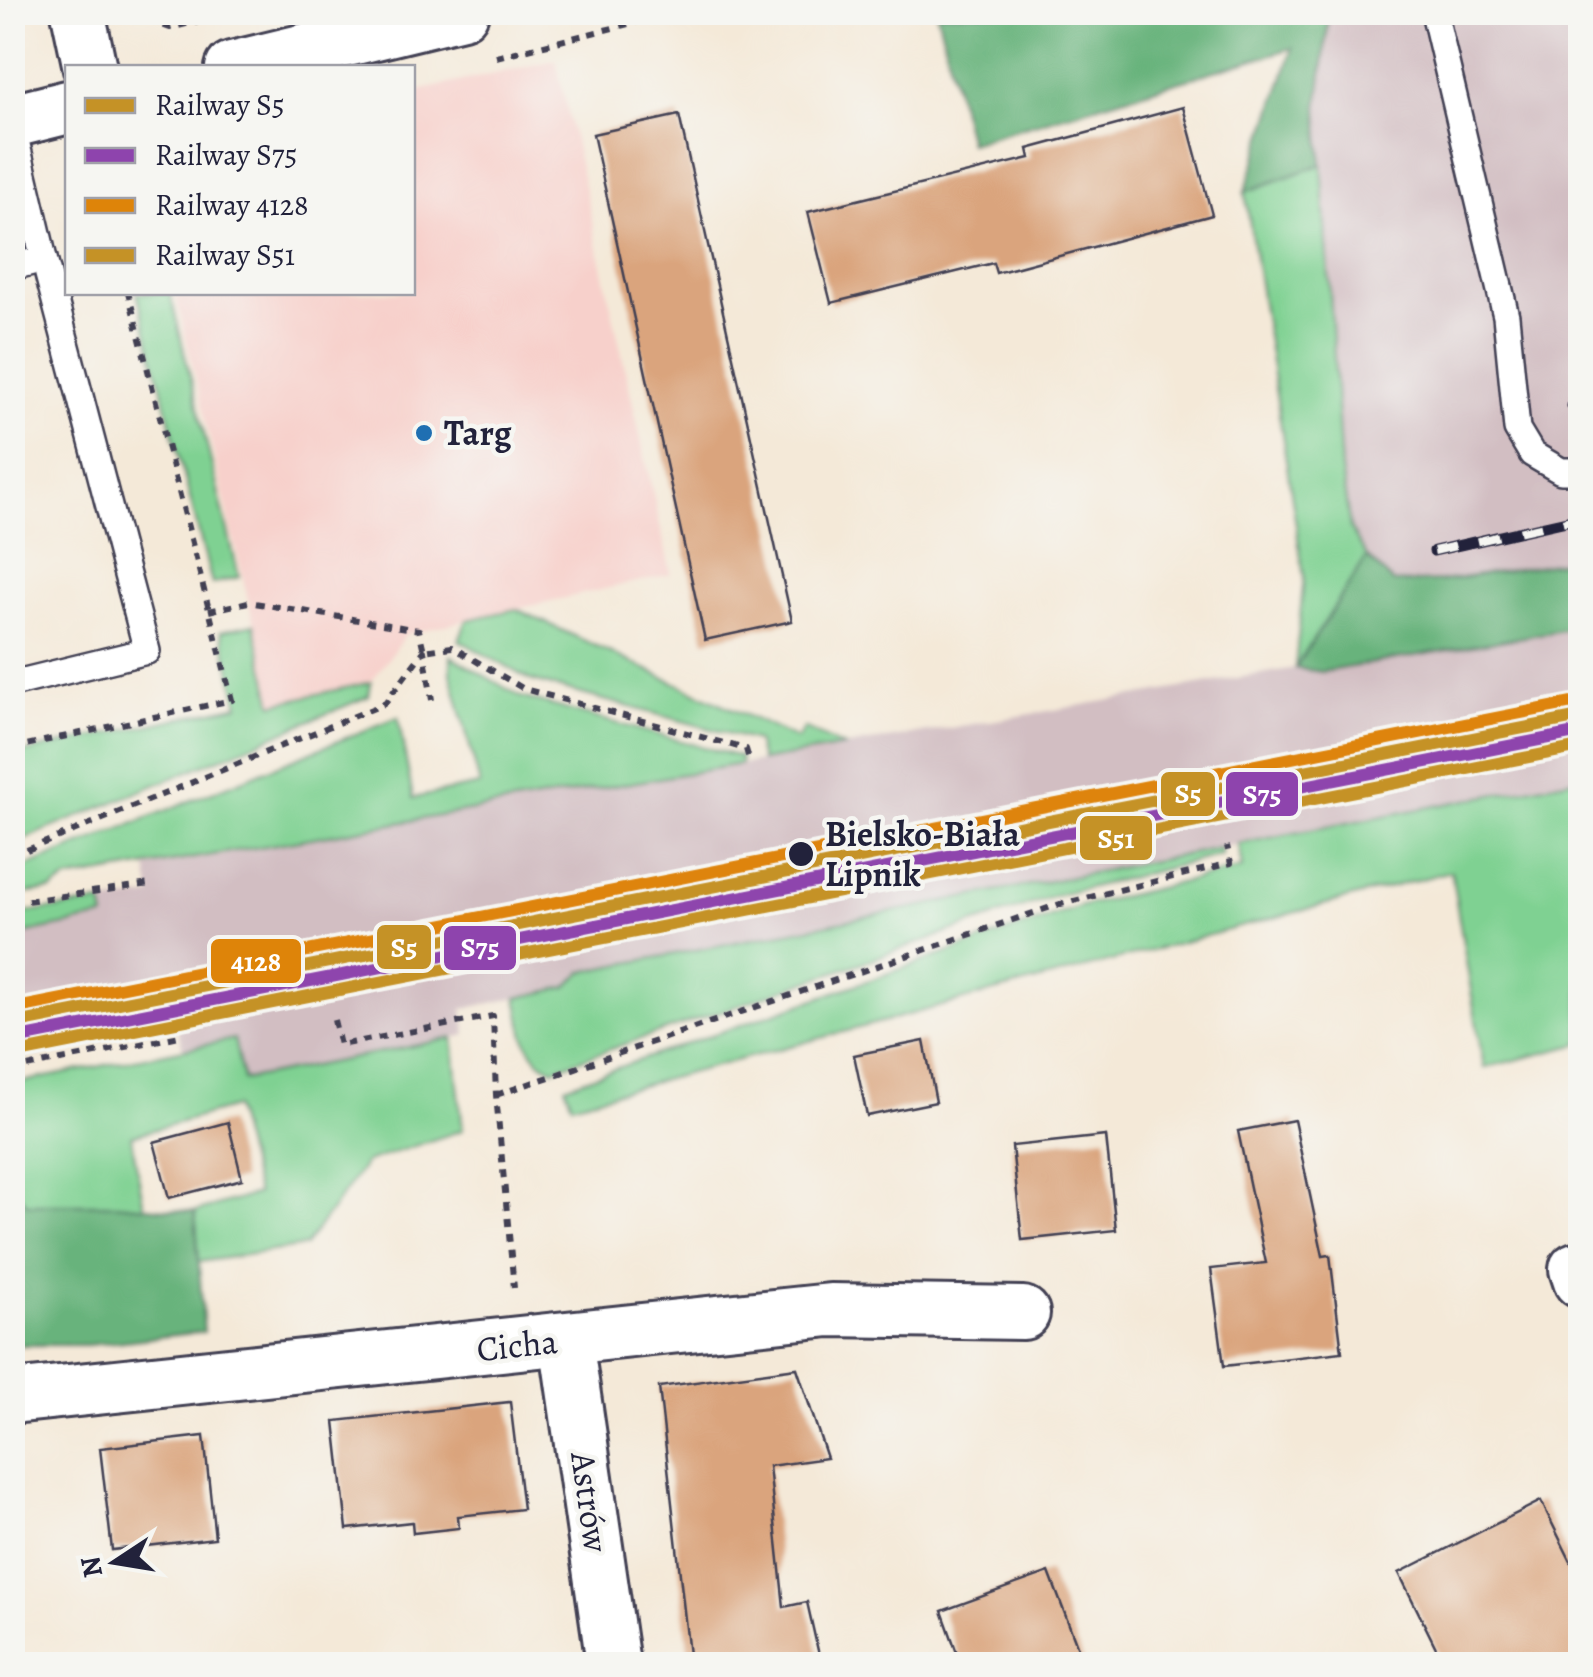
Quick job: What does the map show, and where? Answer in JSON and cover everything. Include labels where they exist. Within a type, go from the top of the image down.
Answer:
[{"type":"street","points":[[78,12],[89,65]]},
{"type":"street","points":[[244,65],[462,12]]},
{"type":"street","points":[[12,122],[65,108]]},
{"type":"street","name":"Cicha","points":[[12,1398],[830,1310],[1023,1313]]},
{"type":"street","name":"Astrów","points":[[542,1342],[613,1664]]},
{"type":"lane","points":[[1434,12],[1506,316],[1517,428],[1532,454],[1561,471],[1580,471]]},
{"type":"lane","points":[[12,122],[147,651],[12,684]]},
{"type":"lane","points":[[12,267],[44,259]]},
{"type":"path","points":[[130,12],[170,28],[202,20]]},
{"type":"path","points":[[488,59],[677,12]]},
{"type":"path","points":[[210,611],[248,602],[420,630],[432,700]]},
{"type":"path","points":[[12,856],[384,704],[424,651],[452,646],[524,689],[746,750],[750,763]]},
{"type":"path","points":[[496,1095],[1057,906],[1231,863],[1228,846]]},
{"type":"path","points":[[12,903],[150,884]]},
{"type":"path","points":[[334,1020],[340,1045],[494,1016],[496,1095],[542,1342]]},
{"type":"path","points":[[12,1070],[180,1036]]},
{"type":"shaded area","points":[[1329,13],[1580,13],[1580,559],[1443,581],[1393,583],[1367,557],[1350,528],[1341,469],[1318,108]]},
{"type":"shaded area","name":"Targ","points":[[556,60],[671,574],[406,634],[371,682],[273,704],[175,295],[415,295],[415,92]]},
{"type":"shaded area","points":[[1580,627],[1580,778],[582,972],[567,987],[463,1009],[467,1035],[242,1080],[234,1039],[183,1049],[176,1024],[104,1037],[101,1025],[13,1044],[13,936],[105,917],[102,903],[152,896],[147,868],[1295,668],[1322,672]]},
{"type":"green space","points":[[937,13],[1329,13],[1318,108],[1322,164],[1245,192],[1293,48],[969,143]]},
{"type":"green space","points":[[1322,164],[1341,469],[1350,528],[1367,557],[1295,668],[1304,577],[1245,192]]},
{"type":"green space","points":[[138,295],[170,295],[239,577],[212,584]]},
{"type":"green space","points":[[1367,557],[1394,583],[1443,581],[1580,559],[1580,627],[1322,672],[1295,668]]},
{"type":"green space","points":[[516,609],[797,739],[804,728],[844,747],[761,761],[756,741],[530,680],[459,640],[467,620]]},
{"type":"green space","points":[[254,624],[273,704],[371,682],[369,696],[13,844],[13,755],[239,705],[221,631]]},
{"type":"green space","points":[[451,656],[521,697],[740,757],[741,764],[67,880],[52,890],[13,895],[13,872],[398,717],[413,798],[480,785],[451,674]]},
{"type":"green space","points":[[1580,778],[1580,1044],[1484,1068],[1451,871],[572,1104],[565,1086],[1082,906],[1242,868],[1238,844]]},
{"type":"green space","points":[[1220,848],[1221,855],[1055,896],[553,1069],[535,1056],[523,1030],[517,998],[567,987],[582,972]]},
{"type":"green space","points":[[102,903],[105,917],[13,936],[13,914]]},
{"type":"green space","points":[[101,1025],[104,1037],[13,1058],[13,1044]]},
{"type":"green space","points":[[453,1038],[463,1130],[366,1162],[305,1246],[199,1262],[195,1212],[257,1194],[234,1107],[131,1136],[144,1207],[28,1204],[13,1189],[12,1084],[234,1039],[243,1080]]},
{"type":"green space","points":[[13,1189],[28,1204],[117,1204],[195,1212],[204,1332],[88,1345],[13,1345]]},
{"type":"building","points":[[1183,107],[1212,215],[996,273],[993,263],[831,303],[808,212],[1030,158],[1028,149]]},
{"type":"building","points":[[679,115],[792,621],[705,640],[593,134]]},
{"type":"building","points":[[924,1041],[936,1102],[867,1116],[854,1055]]},
{"type":"building","points":[[1294,1120],[1323,1256],[1330,1255],[1342,1352],[1224,1366],[1211,1269],[1266,1263],[1238,1131]]},
{"type":"building","points":[[228,1122],[242,1179],[169,1198],[154,1142]]},
{"type":"building","points":[[1106,1136],[1116,1230],[1022,1240],[1012,1146]]},
{"type":"building","points":[[797,1368],[827,1458],[769,1466],[784,1607],[807,1602],[821,1664],[690,1664],[659,1387]]},
{"type":"building","points":[[510,1402],[523,1509],[458,1516],[459,1528],[413,1533],[412,1522],[347,1529],[335,1421]]},
{"type":"building","points":[[204,1436],[215,1538],[112,1550],[100,1448]]},
{"type":"building","points":[[1541,1501],[1580,1580],[1580,1664],[1444,1664],[1399,1573]]},
{"type":"building","points":[[1049,1572],[1084,1664],[961,1664],[942,1611]]},
{"type":"railway","points":[[1572,406],[1580,404]]},
{"type":"railway","points":[[1434,551],[1580,518]]},
{"type":"rail line","name":"4128","points":[[12,1009],[1577,702]]},
{"type":"rail line","name":"S5","points":[[12,1024],[1580,717]]},
{"type":"rail line","name":"S75","points":[[15,1039],[1580,732]]},
{"type":"rail line","name":"S51","points":[[18,1053],[1580,747]]},
{"type":"place","name":"Targ","points":[[424,433]]},
{"type":"place","name":"Bielsko-Biała Lipnik","points":[[801,854]]}]
